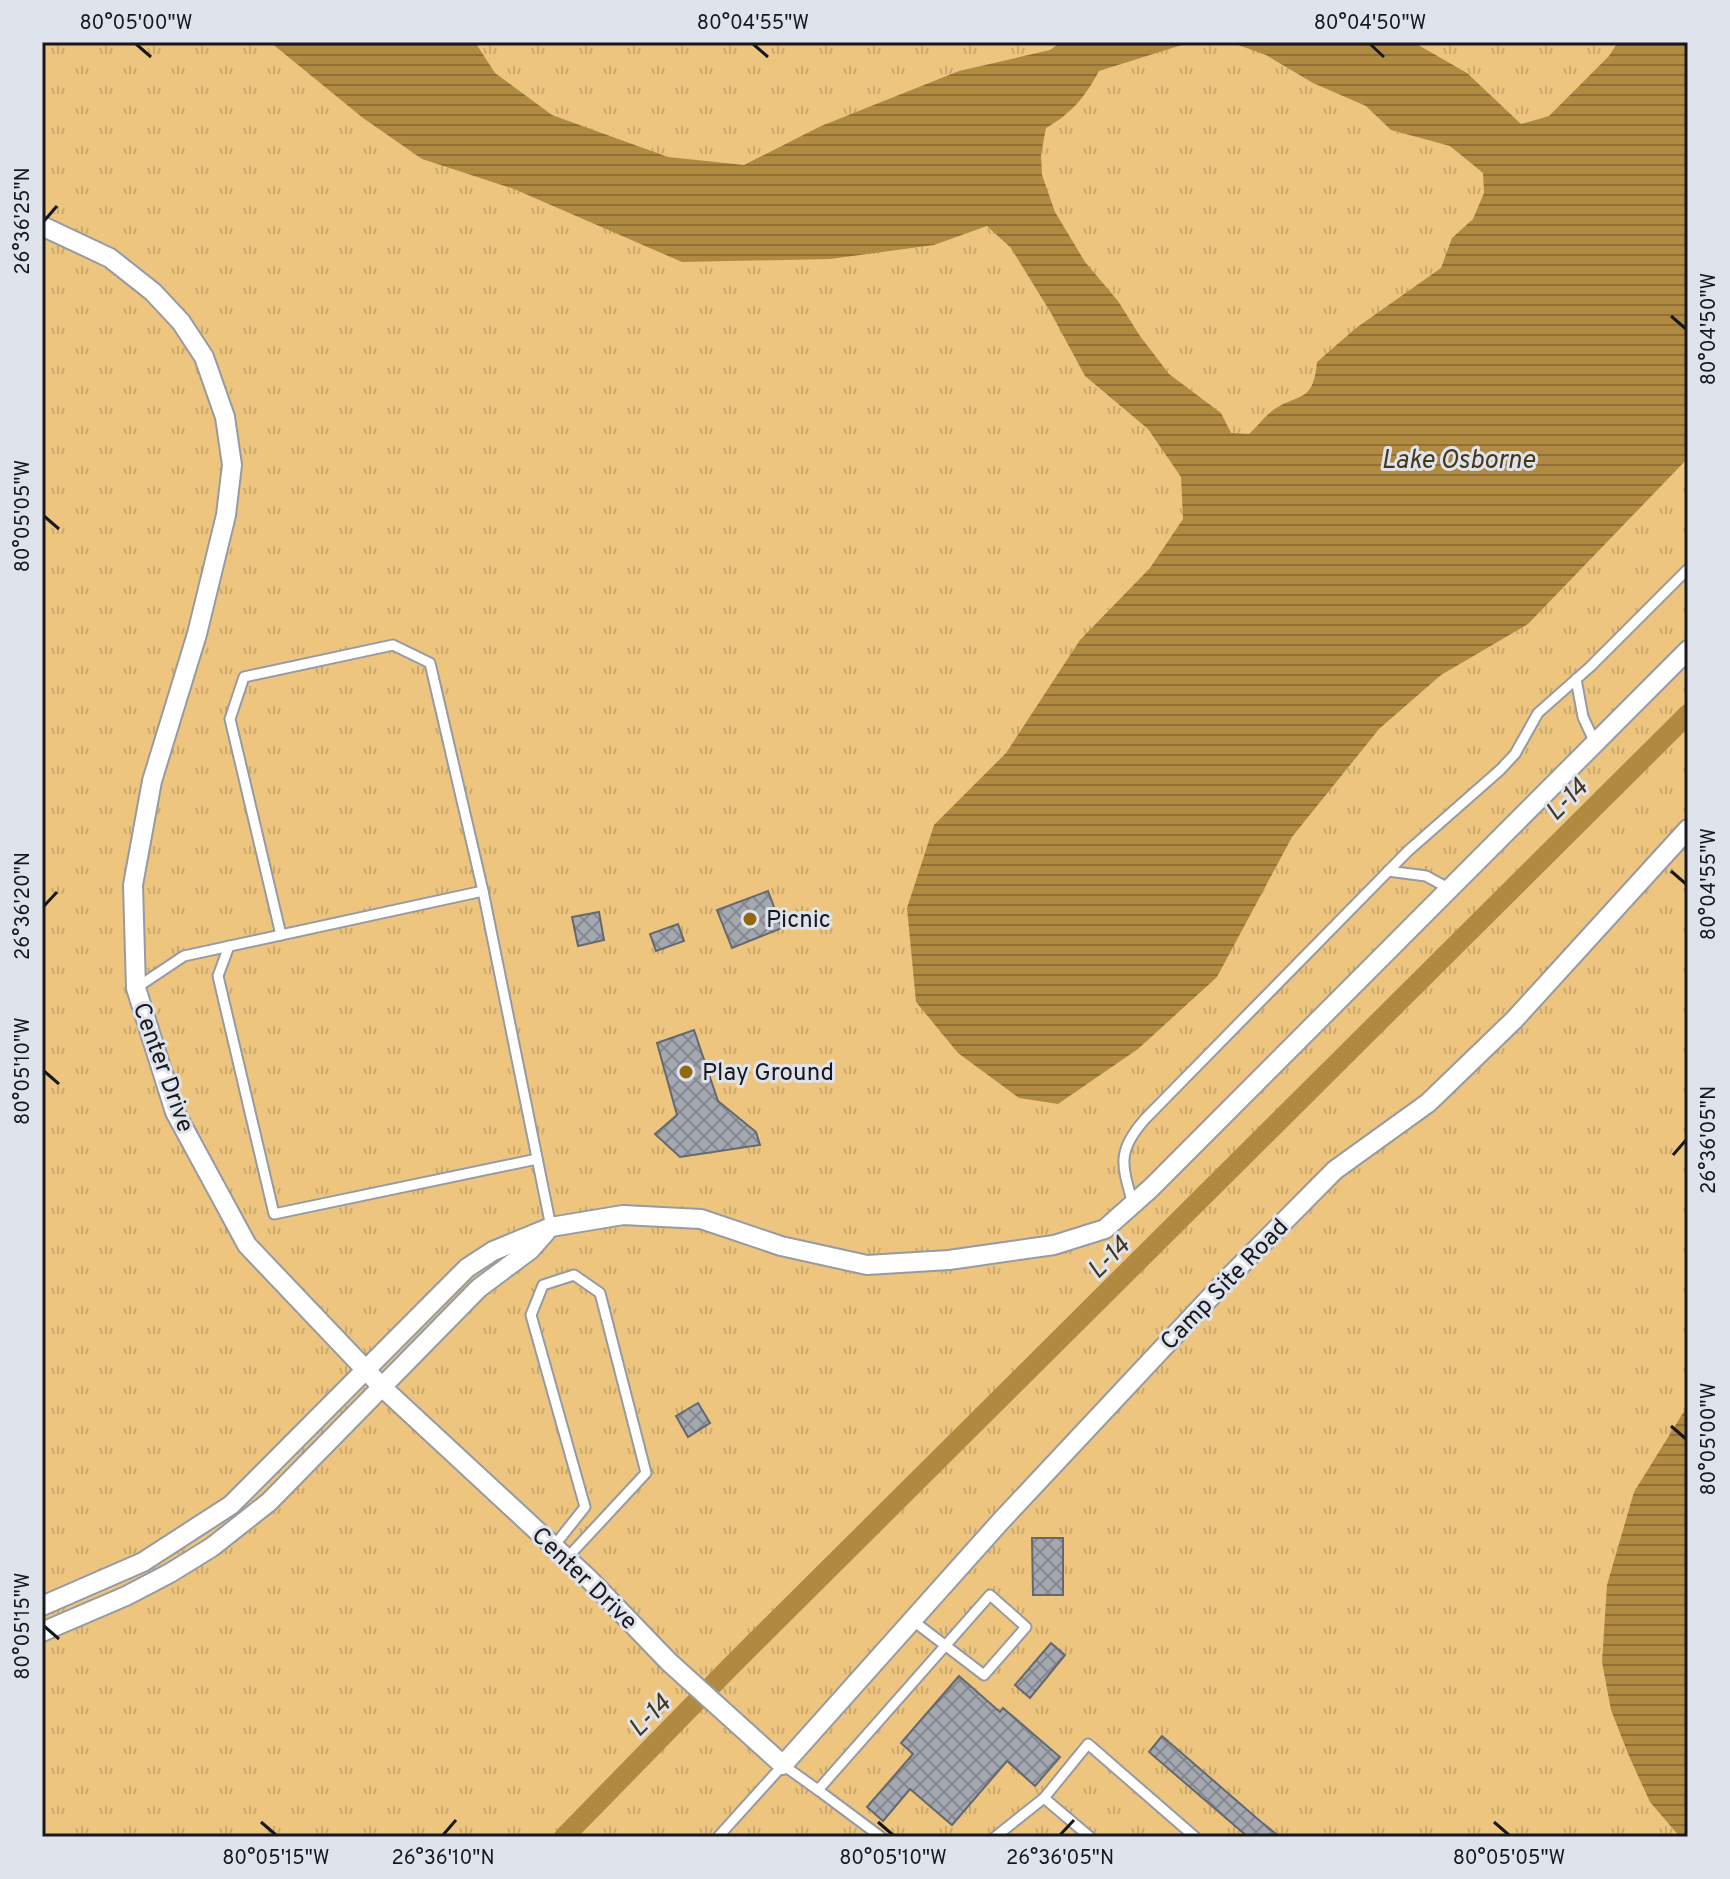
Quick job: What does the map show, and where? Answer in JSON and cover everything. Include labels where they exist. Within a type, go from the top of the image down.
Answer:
[{"type":"street","name":"Center Drive","points":[[42,226],[110,258],[153,292],[181,322],[204,357],[225,417],[232,465],[226,515],[197,634],[152,781],[133,885],[136,988],[175,1112],[247,1245],[383,1388],[560,1552],[669,1662],[783,1765]]},
{"type":"street","points":[[42,1606],[143,1562],[231,1505],[467,1268],[493,1251],[551,1227],[623,1215],[701,1219],[781,1246],[867,1265],[949,1260],[1054,1245],[1105,1229],[1688,650]]},
{"type":"street","name":"Camp Site Road","points":[[783,1765],[1000,1522],[1243,1262],[1335,1170],[1428,1103],[1514,1020],[1688,829]]},
{"type":"street","points":[[42,1631],[126,1596],[170,1573],[212,1547],[269,1502],[479,1288],[530,1250],[551,1227]]},
{"type":"lane","points":[[1133,1204],[1123,1165],[1126,1144],[1132,1133],[1388,871],[1500,770],[1515,754],[1538,713],[1688,569]]},
{"type":"lane","points":[[281,935],[230,719],[244,677],[393,645],[430,663],[483,891],[551,1227]]},
{"type":"lane","points":[[1576,679],[1583,717],[1595,743]]},
{"type":"lane","points":[[1388,871],[1426,876],[1450,889]]},
{"type":"lane","points":[[136,988],[184,956],[483,891]]},
{"type":"lane","points":[[229,946],[218,976],[274,1214],[537,1159]]},
{"type":"lane","points":[[574,1275],[600,1293],[646,1473],[560,1552],[585,1507],[531,1315],[543,1285],[574,1275]]},
{"type":"lane","points":[[818,1790],[946,1646],[990,1595],[1026,1627],[984,1675],[946,1646],[912,1620]]},
{"type":"lane","points":[[995,1837],[1044,1798],[1088,1744],[1195,1837]]},
{"type":"lane","points":[[718,1837],[783,1765],[881,1837]]},
{"type":"lane","points":[[1044,1798],[1090,1837]]},
{"type":"green space","points":[[42,42],[1688,42],[1688,1837],[42,1837]]},
{"type":"water","name":"Lake Osborne","points":[[270,42],[475,42],[495,73],[552,115],[668,157],[744,165],[821,126],[959,71],[1050,50],[1061,42],[1204,42],[1185,44],[1099,71],[1077,104],[1046,128],[1041,154],[1042,175],[1055,212],[1085,262],[1118,301],[1169,374],[1221,413],[1231,433],[1249,434],[1272,411],[1303,396],[1312,385],[1317,362],[1356,328],[1441,268],[1452,238],[1473,219],[1484,193],[1483,173],[1450,146],[1391,130],[1366,106],[1313,83],[1266,55],[1230,42],[1413,42],[1467,73],[1521,124],[1549,116],[1609,56],[1618,42],[1688,42],[1688,458],[1528,624],[1441,675],[1379,729],[1292,837],[1217,977],[1138,1049],[1058,1104],[1019,1098],[958,1053],[916,1002],[907,908],[934,825],[1006,753],[1080,640],[1150,568],[1183,519],[1181,477],[1148,429],[1085,376],[1011,248],[987,226],[934,245],[830,259],[682,262],[514,189],[422,159],[363,118]]},
{"type":"water","points":[[1688,1405],[1688,1649],[1685,1687],[1688,1699],[1688,1837],[1680,1837],[1650,1802],[1629,1756],[1611,1710],[1602,1662],[1607,1585],[1634,1492]]},
{"type":"building","name":"Picnic","points":[[768,891],[782,928],[732,948],[717,910]]},
{"type":"building","points":[[599,912],[604,940],[578,946],[572,917]]},
{"type":"building","points":[[678,924],[684,941],[656,951],[650,934]]},
{"type":"building","name":"Play Ground","points":[[694,1030],[718,1101],[756,1132],[760,1145],[680,1157],[655,1134],[677,1115],[657,1043]]},
{"type":"building","points":[[698,1403],[710,1423],[688,1437],[676,1416]]},
{"type":"building","points":[[1032,1538],[1063,1538],[1063,1595],[1033,1595]]},
{"type":"building","points":[[1051,1643],[1065,1655],[1030,1698],[1015,1685]]},
{"type":"building","points":[[959,1676],[1000,1712],[1003,1708],[1060,1757],[1035,1786],[1007,1761],[952,1825],[910,1789],[883,1821],[867,1807],[913,1754],[901,1743]]},
{"type":"building","points":[[1162,1736],[1280,1837],[1248,1837],[1149,1752]]},
{"type":"waterway","name":"L-14","points":[[564,1837],[733,1664],[1688,714]]},
{"type":"place","name":"Picnic","points":[[750,919]]},
{"type":"place","name":"Play Ground","points":[[686,1072]]}]
